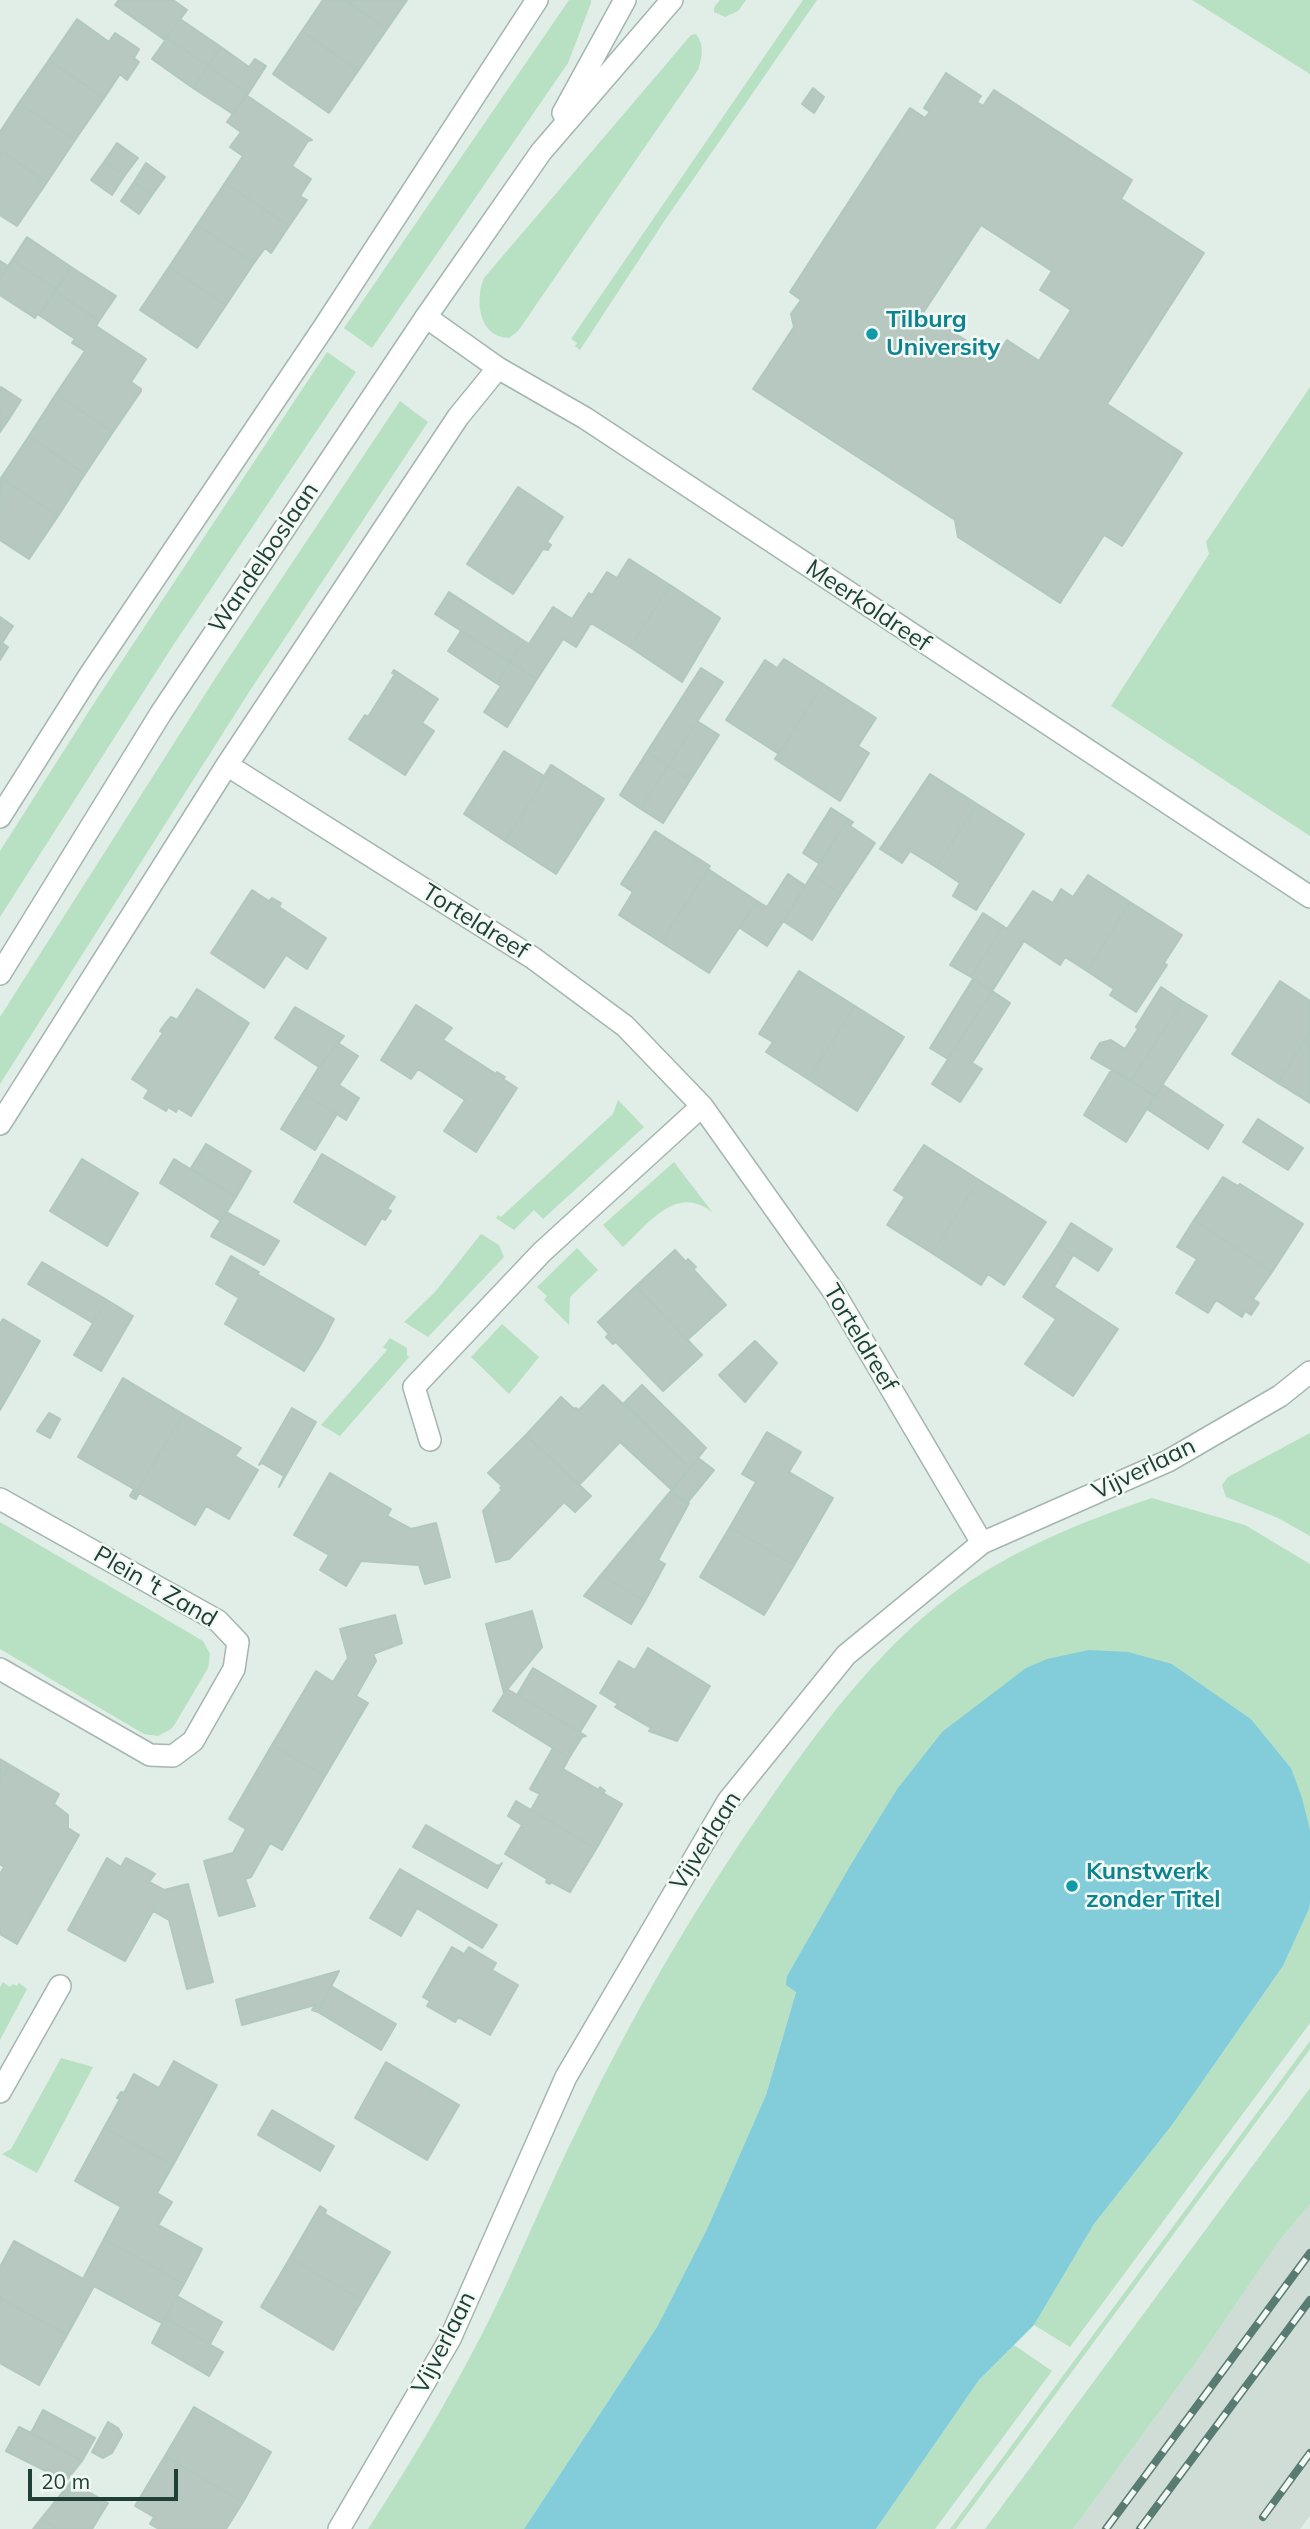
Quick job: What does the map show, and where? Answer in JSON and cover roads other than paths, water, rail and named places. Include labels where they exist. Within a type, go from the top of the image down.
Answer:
[{"type":"street","points":[[0,817],[89,676],[324,327],[537,0]]},
{"type":"street","name":"Wandelboslaan","points":[[541,152],[625,0]]},
{"type":"street","name":"Wandelboslaan","points":[[0,974],[161,713],[426,317],[541,152],[672,0]]},
{"type":"street","name":"Meerkoldreef","points":[[426,317],[498,368],[585,418],[1310,897]]},
{"type":"street","points":[[0,1124],[227,765],[458,417],[498,368]]},
{"type":"street","name":"Torteldreef","points":[[227,765],[533,958],[625,1026],[702,1106],[834,1293],[982,1543]]},
{"type":"street","points":[[430,1440],[414,1387],[542,1252],[702,1106]]},
{"type":"street","name":"Vijverlaan","points":[[339,2529],[450,2339],[566,2077],[728,1801],[846,1655],[982,1543],[1168,1461],[1280,1396],[1310,1372]]},
{"type":"street","name":"Plein 't Zand","points":[[0,1499],[218,1621],[238,1642],[234,1669],[193,1741],[173,1756],[150,1755],[0,1669]]},
{"type":"street","points":[[0,2092],[60,1986]]},
{"type":"water","points":[[1089,1650],[1128,1652],[1172,1664],[1251,1719],[1291,1768],[1310,1830],[1310,1903],[1283,1966],[1172,2125],[1094,2224],[1034,2325],[979,2380],[876,2529],[524,2529],[657,2327],[707,2229],[766,2095],[796,1992],[786,1985],[787,1976],[897,1789],[942,1732],[1026,1668],[1047,1659]]},
{"type":"railway","points":[[1106,2529],[1310,2253]]},
{"type":"railway","points":[[1140,2529],[1310,2300]]},
{"type":"railway","points":[[1263,2517],[1310,2453]]},
{"type":"place","name":"Tilburg University","points":[[872,334]]},
{"type":"place","name":"Kunstwerk zonder Titel","points":[[1072,1886]]}]
